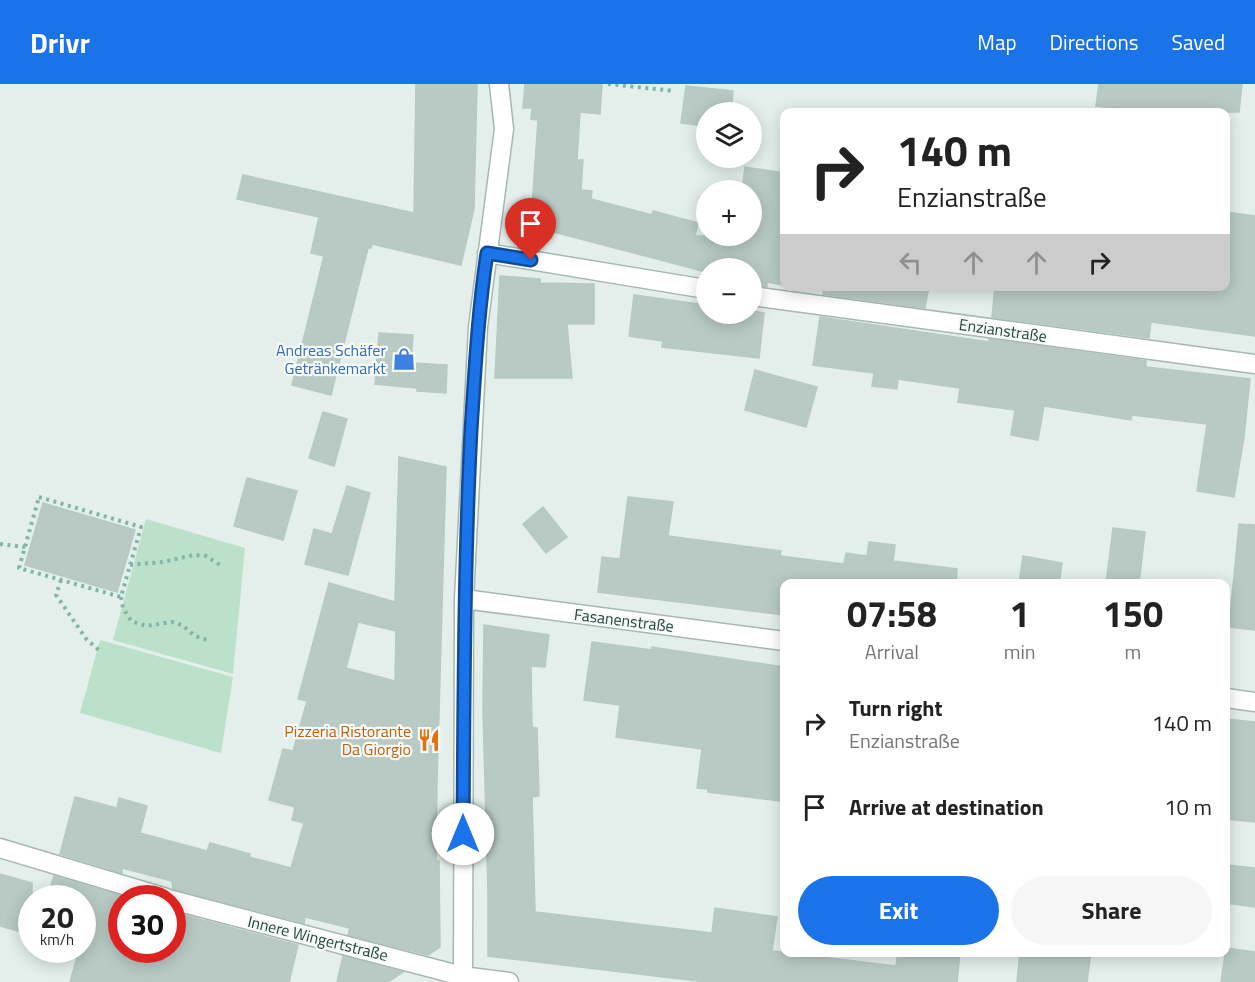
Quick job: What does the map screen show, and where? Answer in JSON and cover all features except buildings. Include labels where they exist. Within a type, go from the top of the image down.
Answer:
[{"type":"street","points":[[463,979],[464,599],[478,327],[504,129],[499,84]]},
{"type":"street","points":[[487,253],[696,287]]},
{"type":"street","name":"Enzianstraße","points":[[762,297],[1255,364]]},
{"type":"street","name":"Fasanenstraße","points":[[464,599],[780,640]]},
{"type":"street","points":[[1230,699],[1255,702]]},
{"type":"street","points":[[0,848],[124,885]]},
{"type":"street","name":"Innere Wingertstraße","points":[[186,904],[463,979],[509,982]]},
{"type":"path","points":[[608,84],[675,91]]},
{"type":"path","points":[[121,597],[19,568],[39,498],[141,527],[121,597],[123,608],[131,621],[146,626],[172,622],[182,625],[195,636],[207,640]]},
{"type":"path","points":[[0,544],[24,548]]},
{"type":"path","points":[[130,565],[162,562],[194,555],[206,556],[220,565]]},
{"type":"path","points":[[61,580],[56,595],[87,640],[99,650]]},
{"type":"green space","points":[[146,519],[245,548],[233,674],[113,640]]},
{"type":"green space","points":[[100,640],[233,677],[221,753],[80,713]]},
{"type":"place","name":"Andreas Schäfer Getränkemarkt","points":[[404,359]]},
{"type":"place","name":"Pizzeria Ristorante Da Giorgio","points":[[429,740]]},
{"type":"route","points":[[463,834],[464,599],[470,448],[482,293],[487,253],[531,260]]}]
